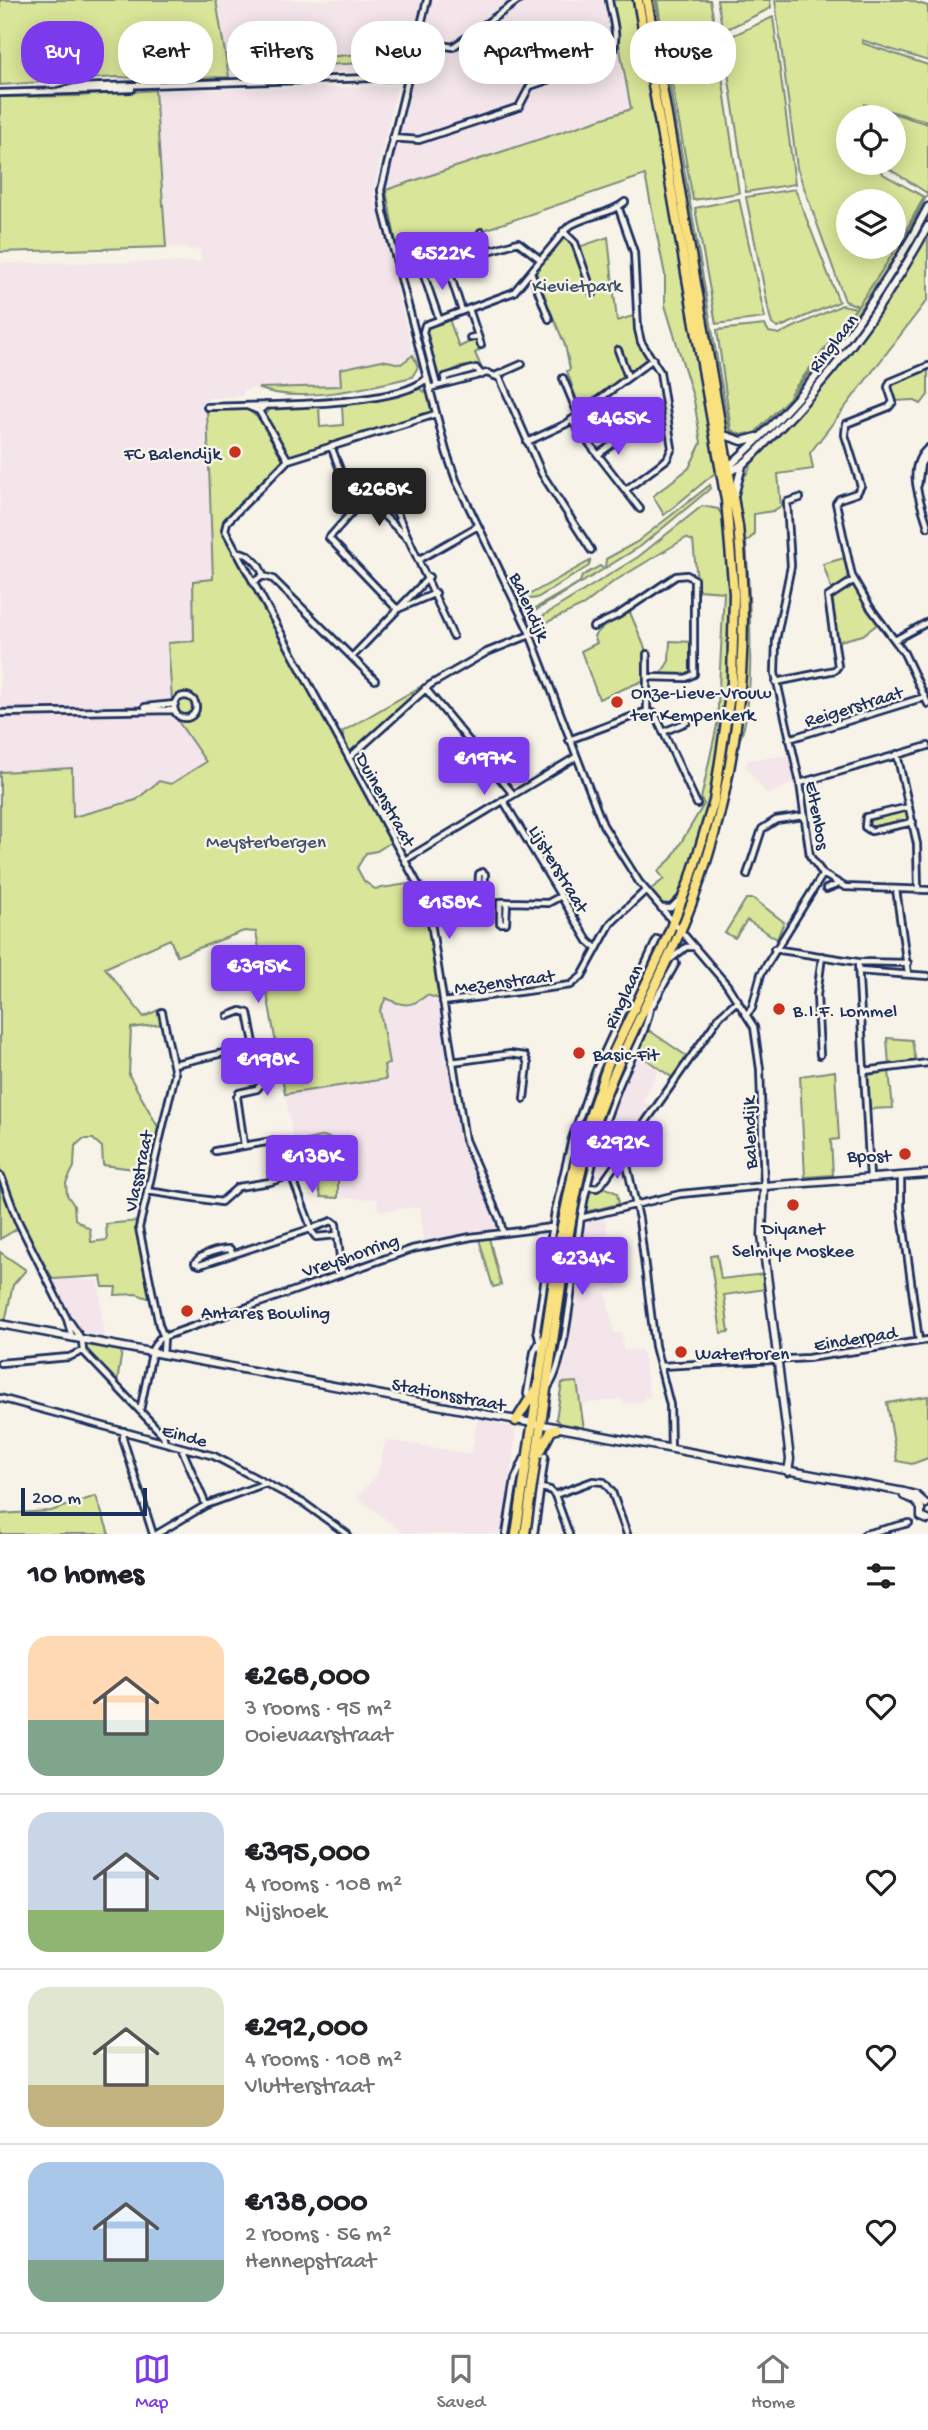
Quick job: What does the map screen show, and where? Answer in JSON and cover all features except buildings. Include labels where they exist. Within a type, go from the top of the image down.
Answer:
[{"type":"highway","points":[[638,0],[727,470]]},
{"type":"highway","points":[[647,0],[724,435],[727,470]]},
{"type":"highway","name":"Ringlaan","points":[[525,1534],[536,1456],[536,1425],[570,1226],[587,1148],[617,1065],[664,966],[677,927],[709,852],[736,733],[743,662],[744,606],[734,498],[727,470]]},
{"type":"highway","name":"Ringlaan","points":[[542,1388],[542,1354],[566,1202],[583,1131],[608,1064],[662,950],[677,927],[714,801],[732,682],[734,584],[727,470]]},
{"type":"highway","points":[[516,1421],[542,1388]]},
{"type":"highway","points":[[536,1456],[556,1429]]},
{"type":"highway","name":"Ringlaan","points":[[516,1534],[536,1456]]},
{"type":"main road","name":"Ringlaan","points":[[727,470],[820,370],[859,319],[898,261],[928,207]]},
{"type":"main road","name":"Ringlaan","points":[[727,470],[744,463],[785,423],[847,351],[901,274],[928,226]]},
{"type":"main road","points":[[724,435],[745,442],[759,436]]},
{"type":"main road","name":"Ringlaan","points":[[734,498],[744,463]]},
{"type":"main road","points":[[789,1472],[780,1361],[762,1235],[764,1186],[928,1174]]},
{"type":"main road","name":"Stationsstraat","points":[[0,1324],[916,1495],[925,1506]]},
{"type":"main road","points":[[921,1519],[925,1506]]},
{"type":"street","name":"Balendijk","points":[[421,21],[426,0]]},
{"type":"street","points":[[445,46],[453,47],[519,0]]},
{"type":"street","points":[[391,138],[419,140],[519,107],[530,86],[606,60],[613,52],[616,40],[609,0]]},
{"type":"street","points":[[0,93],[58,91],[76,87],[351,80]]},
{"type":"street","name":"Balendijk","points":[[405,84],[383,174],[382,197],[452,471],[530,635],[603,825],[646,890],[738,1000],[754,1027],[760,1059],[764,1186]]},
{"type":"street","points":[[414,326],[423,327],[510,294],[563,231],[579,220],[619,209],[625,202]]},
{"type":"street","points":[[619,209],[634,252],[638,329],[660,372],[672,448],[667,459],[627,489]]},
{"type":"street","points":[[563,231],[575,243],[593,294]]},
{"type":"street","points":[[481,232],[489,251],[518,242],[541,260]]},
{"type":"street","points":[[439,319],[420,264],[447,265],[462,311]]},
{"type":"street","points":[[531,272],[549,319]]},
{"type":"street","points":[[469,309],[481,345]]},
{"type":"street","points":[[423,327],[437,386]]},
{"type":"street","points":[[470,338],[478,336]]},
{"type":"street","points":[[618,350],[628,377]]},
{"type":"street","points":[[527,442],[571,420],[653,359]]},
{"type":"street","points":[[429,388],[482,374],[497,375],[522,364]]},
{"type":"street","points":[[928,366],[890,382],[888,387],[893,402],[889,407],[848,422],[845,427],[861,486],[857,493],[839,499],[836,503],[847,563],[854,580],[895,640],[928,704]]},
{"type":"street","points":[[497,375],[542,474],[591,550]]},
{"type":"street","points":[[207,407],[372,397],[415,386],[427,378]]},
{"type":"street","points":[[563,378],[578,414]]},
{"type":"street","points":[[247,405],[259,411],[288,460]]},
{"type":"street","points":[[259,411],[266,405]]},
{"type":"street","name":"Duinenstraat","points":[[436,415],[288,460],[226,524],[225,530],[428,904],[467,1148],[500,1220],[503,1233]]},
{"type":"street","points":[[571,420],[640,509]]},
{"type":"street","points":[[599,454],[640,424]]},
{"type":"street","points":[[331,446],[340,471],[411,541]]},
{"type":"street","points":[[928,448],[916,463],[915,475],[928,527]]},
{"type":"street","points":[[918,486],[921,464],[928,454]]},
{"type":"street","points":[[397,610],[329,538],[365,497],[379,491],[387,493],[429,577],[453,636]]},
{"type":"street","name":"Eltenbos","points":[[747,1014],[753,1005],[757,980],[823,874],[810,856],[800,783],[776,682],[776,640],[790,566],[787,502],[800,498]]},
{"type":"street","points":[[419,559],[478,526]]},
{"type":"street","points":[[236,552],[245,552],[262,569],[263,576]]},
{"type":"street","points":[[593,627],[601,627],[676,576],[687,575],[694,579],[697,666],[694,674],[686,678],[647,677]]},
{"type":"street","points":[[253,582],[263,576],[273,579],[375,680]]},
{"type":"street","points":[[353,656],[429,577]]},
{"type":"street","points":[[776,682],[835,670],[838,666],[828,597],[854,580]]},
{"type":"street","points":[[397,610],[436,593]]},
{"type":"street","points":[[895,640],[928,622]]},
{"type":"street","points":[[349,758],[425,688],[486,652],[530,635]]},
{"type":"street","points":[[647,654],[647,711]]},
{"type":"street","points":[[425,688],[513,794]]},
{"type":"street","points":[[189,696],[197,708],[187,718],[179,716],[175,707],[179,698],[189,696]]},
{"type":"street","name":"Reigerstraat","points":[[789,739],[925,697]]},
{"type":"street","points":[[0,713],[175,707]]},
{"type":"street","points":[[569,740],[647,711],[654,712],[697,804]]},
{"type":"street","points":[[663,732],[687,722]]},
{"type":"street","points":[[800,783],[928,746]]},
{"type":"street","points":[[897,754],[913,822],[918,855],[918,890]]},
{"type":"street","points":[[405,860],[576,757]]},
{"type":"street","name":"Lijsterstraat","points":[[503,800],[588,941],[596,948]]},
{"type":"street","points":[[909,807],[866,817],[864,827],[871,831],[913,822]]},
{"type":"street","points":[[747,875],[762,829],[776,820],[803,816]]},
{"type":"street","points":[[428,904],[445,896],[478,896],[484,896],[485,874],[482,872],[479,874],[478,896]]},
{"type":"street","points":[[823,874],[839,884]]},
{"type":"street","points":[[826,889],[839,884],[928,890]]},
{"type":"street","points":[[897,889],[908,974]]},
{"type":"street","name":"Mezenstraat","points":[[443,1002],[571,985],[582,976],[611,923],[646,890]]},
{"type":"street","points":[[660,908],[671,908],[684,896]]},
{"type":"street","points":[[507,902],[550,902],[561,897]]},
{"type":"street","points":[[542,1354],[537,1330],[552,1227],[565,1164],[587,1093],[657,939]]},
{"type":"street","points":[[664,966],[681,950],[694,947]]},
{"type":"street","points":[[774,949],[858,962],[908,963]]},
{"type":"street","points":[[648,961],[662,950]]},
{"type":"street","points":[[820,1055],[817,995],[822,956]]},
{"type":"street","points":[[858,962],[870,1178]]},
{"type":"street","points":[[651,1006],[658,1000],[676,963]]},
{"type":"street","points":[[858,971],[928,975]]},
{"type":"street","points":[[542,1388],[559,1366],[587,1187],[610,1108],[650,1017],[651,993]]},
{"type":"street","points":[[587,1187],[600,1186],[720,1016],[738,1000]]},
{"type":"street","points":[[228,1016],[241,1011],[248,1013],[261,1086],[239,1093],[237,1097],[244,1145]]},
{"type":"street","name":"Vlasstraat","points":[[162,1012],[175,1074],[147,1191],[140,1234],[159,1325],[164,1337]]},
{"type":"street","points":[[174,1064],[255,1046]]},
{"type":"street","points":[[452,1062],[510,1054],[525,1056],[528,1064],[524,1099]]},
{"type":"street","points":[[864,1071],[928,1063]]},
{"type":"street","points":[[215,1151],[277,1142],[310,1228],[316,1237],[337,1235]]},
{"type":"street","points":[[624,1152],[635,1204],[651,1323],[672,1416],[671,1450]]},
{"type":"street","points":[[147,1191],[220,1202],[238,1187],[271,1182],[291,1174]]},
{"type":"street","points":[[1,1176],[17,1219],[67,1319],[82,1340],[82,1351],[163,1435],[165,1442]]},
{"type":"street","points":[[901,1176],[901,1207],[919,1341]]},
{"type":"street","points":[[581,1217],[680,1194],[764,1186]]},
{"type":"street","points":[[232,1254],[230,1249],[225,1248],[198,1258],[195,1263],[200,1265],[332,1221],[336,1224],[342,1273]]},
{"type":"street","name":"Vreyshorring","points":[[164,1337],[425,1246],[552,1227]]},
{"type":"street","points":[[67,1319],[72,1338]]},
{"type":"street","points":[[140,1411],[152,1353],[159,1339],[164,1337],[163,1355]]},
{"type":"street","name":"Einderpad","points":[[661,1366],[780,1361],[928,1340]]},
{"type":"street","points":[[527,1394],[534,1352],[539,1344]]},
{"type":"street","points":[[0,1363],[69,1357],[82,1351]]},
{"type":"street","name":"Einde","points":[[0,1398],[226,1461],[305,1504],[347,1534]]},
{"type":"street","points":[[124,1432],[123,1439],[155,1534],[206,1505],[266,1483]]},
{"type":"street","points":[[181,1447],[206,1505]]},
{"type":"street","points":[[534,1534],[541,1488],[536,1456]]},
{"type":"street","points":[[506,1534],[515,1479],[536,1456]]},
{"type":"street","points":[[533,1480],[541,1488],[550,1490],[555,1495],[569,1534]]},
{"type":"street","points":[[555,1495],[593,1481],[604,1482],[612,1492],[627,1534]]},
{"type":"street","points":[[865,1534],[909,1523]]},
{"type":"shaded area","points":[[216,0],[514,0],[485,21],[459,21],[459,40],[454,44],[445,43],[445,21],[351,21],[351,71],[337,72],[337,21],[227,21],[227,65]]},
{"type":"shaded area","points":[[526,0],[605,0],[609,21],[497,21]]},
{"type":"shaded area","points":[[616,41],[619,41],[632,109],[386,190],[411,84],[445,84],[445,51],[455,52],[459,49],[459,84],[616,84]]},
{"type":"shaded area","points":[[397,86],[373,193],[413,355],[401,364],[382,360],[341,386],[243,389],[243,396],[207,398],[213,580],[193,581],[194,642],[168,643],[173,714],[206,762],[171,784],[159,781],[136,800],[73,817],[0,772],[0,263],[201,262],[201,250],[166,247],[155,90]]},
{"type":"shaded area","points":[[791,755],[797,781],[768,795],[746,767],[747,760]]},
{"type":"shaded area","points":[[427,994],[440,999],[464,1147],[499,1227],[424,1243],[420,1207],[378,1211],[377,1199],[321,1197],[316,1170],[309,1160],[291,1166],[284,1150],[295,1148],[285,1094],[386,1079],[384,1064],[389,1063],[380,1009],[386,998],[400,1006],[410,1005]]},
{"type":"shaded area","points":[[636,1052],[659,1069],[643,1102],[654,1106],[605,1178],[591,1179],[609,1119]]},
{"type":"shaded area","points":[[604,1216],[619,1290],[606,1292],[614,1333],[622,1333],[623,1351],[642,1350],[650,1396],[644,1397],[644,1401],[623,1403],[622,1399],[580,1404],[577,1382],[558,1386],[582,1227],[585,1220]]},
{"type":"shaded area","points":[[50,1277],[99,1281],[104,1341],[89,1338],[80,1331]]},
{"type":"shaded area","points":[[478,1418],[512,1427],[516,1433],[502,1534],[405,1534],[357,1497],[377,1475],[386,1440],[471,1454]]},
{"type":"green space","points":[[0,0],[216,0],[227,77],[213,77],[213,21],[118,21],[118,77],[104,78],[104,21],[21,21],[21,84],[0,85]]},
{"type":"green space","points":[[611,0],[633,0],[637,21],[630,21],[630,84],[648,84],[717,464],[715,473],[664,515],[653,496],[689,468],[701,443],[694,400],[665,305],[665,275],[645,175],[399,259],[386,190],[631,109]]},
{"type":"green space","points":[[651,0],[655,0],[659,21],[655,21]]},
{"type":"green space","points":[[657,0],[710,0],[714,21],[661,21]]},
{"type":"green space","points":[[717,0],[770,0],[771,8],[736,25],[736,21],[721,21]]},
{"type":"green space","points":[[775,0],[908,0],[928,6],[928,61],[862,40],[862,43],[928,65],[928,121],[906,115],[906,105],[836,105],[836,175],[885,175],[924,197],[906,230],[906,189],[836,189],[836,259],[889,259],[858,306],[845,301],[797,168]]},
{"type":"green space","points":[[773,17],[795,184],[746,192],[730,84],[736,84],[736,34]]},
{"type":"green space","points":[[351,55],[351,64],[337,64],[337,56]]},
{"type":"green space","points":[[666,84],[670,84],[729,428],[733,433],[744,436],[750,433],[741,435],[731,430],[717,330],[765,325],[769,332],[779,334],[842,305],[856,308],[889,259],[893,259],[854,318],[793,394],[754,434],[744,440],[730,437],[725,425]],"holes":[[[854,310],[828,346],[790,394]]]},
{"type":"green space","points":[[672,84],[723,84],[739,193],[693,200]]},
{"type":"green space","points":[[155,90],[166,247],[0,252],[0,97],[79,96]]},
{"type":"green space","points":[[906,117],[928,124],[927,193],[899,175],[906,175]]},
{"type":"green space","points":[[795,189],[839,302],[778,328],[772,324],[770,317],[746,197]]},
{"type":"green space","points":[[928,193],[906,236],[906,231]]},
{"type":"green space","points":[[739,199],[765,318],[716,324],[695,208]]},
{"type":"green space","points":[[928,213],[921,234],[903,267],[877,306],[781,425],[754,453],[735,467],[846,341],[899,259],[906,259],[906,247]]},
{"type":"green space","name":"Kievietpark","points":[[562,236],[579,247],[608,237],[617,321],[636,315],[637,335],[648,357],[580,409],[567,371],[570,369],[565,345],[536,277],[538,267]]},
{"type":"green space","points":[[928,236],[928,299],[810,453],[813,469],[778,474],[781,506],[773,511],[754,514],[754,535],[746,542],[750,674],[745,724],[739,741],[747,645],[744,550],[737,487],[740,477],[746,475],[752,463],[847,355]]},
{"type":"green space","points":[[449,319],[459,347],[478,338],[481,349],[475,353],[482,369],[465,366],[447,373],[440,382],[426,328]]},
{"type":"green space","points":[[413,355],[418,367],[412,377],[376,385],[313,395],[274,393],[258,388],[341,386],[340,369],[382,360],[401,364]]},
{"type":"green space","points":[[928,368],[928,395],[921,404],[913,400],[895,401],[889,387],[892,384]]},
{"type":"green space","points":[[420,389],[428,394],[432,413],[288,456],[264,417],[272,407],[319,406],[320,427],[343,425],[342,404]]},
{"type":"green space","name":"Meysterbergen","points":[[246,408],[259,419],[284,458],[224,523],[223,529],[391,842],[377,851],[366,853],[357,868],[364,881],[375,889],[414,883],[421,897],[430,926],[440,999],[427,995],[417,1002],[407,1004],[386,998],[380,1010],[389,1064],[384,1065],[386,1079],[285,1094],[256,932],[244,931],[177,956],[170,939],[105,968],[144,1017],[158,1010],[162,1024],[131,1028],[129,1075],[158,1127],[144,1192],[135,1187],[138,1179],[134,1169],[103,1165],[102,1147],[93,1139],[83,1139],[75,1146],[74,1167],[66,1183],[67,1195],[74,1205],[75,1219],[90,1229],[91,1242],[107,1240],[106,1224],[138,1221],[140,1250],[151,1299],[136,1294],[115,1295],[116,1287],[103,1287],[101,1276],[53,1279],[22,1226],[0,1239],[0,772],[72,768],[73,817],[136,800],[159,781],[171,784],[206,762],[173,714],[168,643],[194,641],[193,581],[213,579],[207,410]]},
{"type":"green space","points":[[726,482],[736,537],[740,591],[740,646],[735,701],[715,810],[684,916],[715,805],[733,702],[737,593]]},
{"type":"green space","points":[[710,485],[711,488],[641,546],[605,568],[606,559],[637,542]]},
{"type":"green space","points":[[379,493],[387,496],[401,529],[372,501],[372,496]]},
{"type":"green space","points":[[702,506],[718,509],[723,517],[729,601],[727,686],[716,769],[707,810],[686,880],[672,904],[661,903],[650,890],[664,879],[658,871],[671,859],[704,804],[701,799],[717,725],[724,592],[698,590],[693,541],[686,538],[613,582],[584,605],[534,631],[532,628],[535,621],[638,557]]},
{"type":"green space","points":[[844,558],[849,581],[832,591],[823,564]]},
{"type":"green space","points":[[590,561],[589,566],[537,598],[518,601]]},
{"type":"green space","points":[[600,566],[604,569],[528,615],[580,582],[582,576]]},
{"type":"green space","points":[[853,583],[879,623],[863,635],[836,642],[829,601]]},
{"type":"green space","points":[[629,610],[645,648],[645,680],[599,699],[581,651],[597,643],[594,636],[606,624]]},
{"type":"green space","points":[[670,641],[694,642],[693,673],[687,676],[660,675],[669,661]]},
{"type":"green space","points":[[477,654],[421,689],[349,753],[342,732]]},
{"type":"green space","points":[[903,811],[908,814],[906,821],[873,829],[866,826],[869,818]]},
{"type":"green space","points":[[746,899],[754,899],[784,922],[777,939],[747,920],[735,938],[725,933]]},
{"type":"green space","points":[[651,963],[611,1045],[579,1128],[558,1220],[541,1340],[539,1330],[553,1231],[575,1134],[607,1051],[644,970]]},
{"type":"green space","points":[[647,1010],[648,1016],[604,1122],[578,1221],[587,1168],[607,1101]]},
{"type":"green space","points":[[647,1029],[688,1057],[673,1078],[636,1052]]},
{"type":"green space","points":[[887,1038],[912,1040],[916,1063],[889,1066]]},
{"type":"green space","points":[[835,1071],[839,1139],[831,1140],[833,1175],[805,1177],[800,1076]]},
{"type":"green space","points":[[889,1071],[893,1108],[869,1109],[868,1075]]},
{"type":"green space","points":[[324,1136],[335,1140],[339,1150],[332,1152],[333,1172],[338,1171],[338,1198],[321,1197],[308,1155],[306,1140]]},
{"type":"green space","points":[[601,1186],[617,1193],[619,1204],[585,1212],[588,1192]]},
{"type":"green space","points":[[489,1238],[501,1285],[493,1287],[479,1239]]},
{"type":"green space","points":[[0,1252],[26,1270],[13,1285],[5,1322],[0,1321]]},
{"type":"green space","points":[[717,1255],[721,1279],[764,1274],[766,1289],[724,1295],[729,1332],[721,1333],[710,1256]]},
{"type":"green space","points":[[572,1259],[557,1364],[552,1375]]},
{"type":"green space","points":[[86,1344],[122,1351],[117,1383],[85,1350]]},
{"type":"green space","points":[[577,1382],[584,1429],[562,1425],[556,1419],[562,1383]]},
{"type":"green space","points":[[928,1396],[928,1458],[912,1464],[897,1461],[887,1403]]},
{"type":"green space","points":[[96,1496],[109,1534],[0,1534],[0,1514],[51,1511]]},
{"type":"place","name":"FC Balendijk","points":[[235,452]]},
{"type":"place","name":"Onze-Lieve-Vrouw ter Kempenkerk","points":[[617,702]]},
{"type":"place","name":"B.I.F. Lommel","points":[[779,1009]]},
{"type":"place","name":"Basic-Fit","points":[[579,1053]]},
{"type":"place","name":"Bpost","points":[[905,1154]]},
{"type":"place","name":"Diyanet Selmiye Moskee","points":[[793,1205]]},
{"type":"place","name":"Antares Bowling","points":[[187,1311]]},
{"type":"place","name":"Watertoren","points":[[681,1352]]}]
